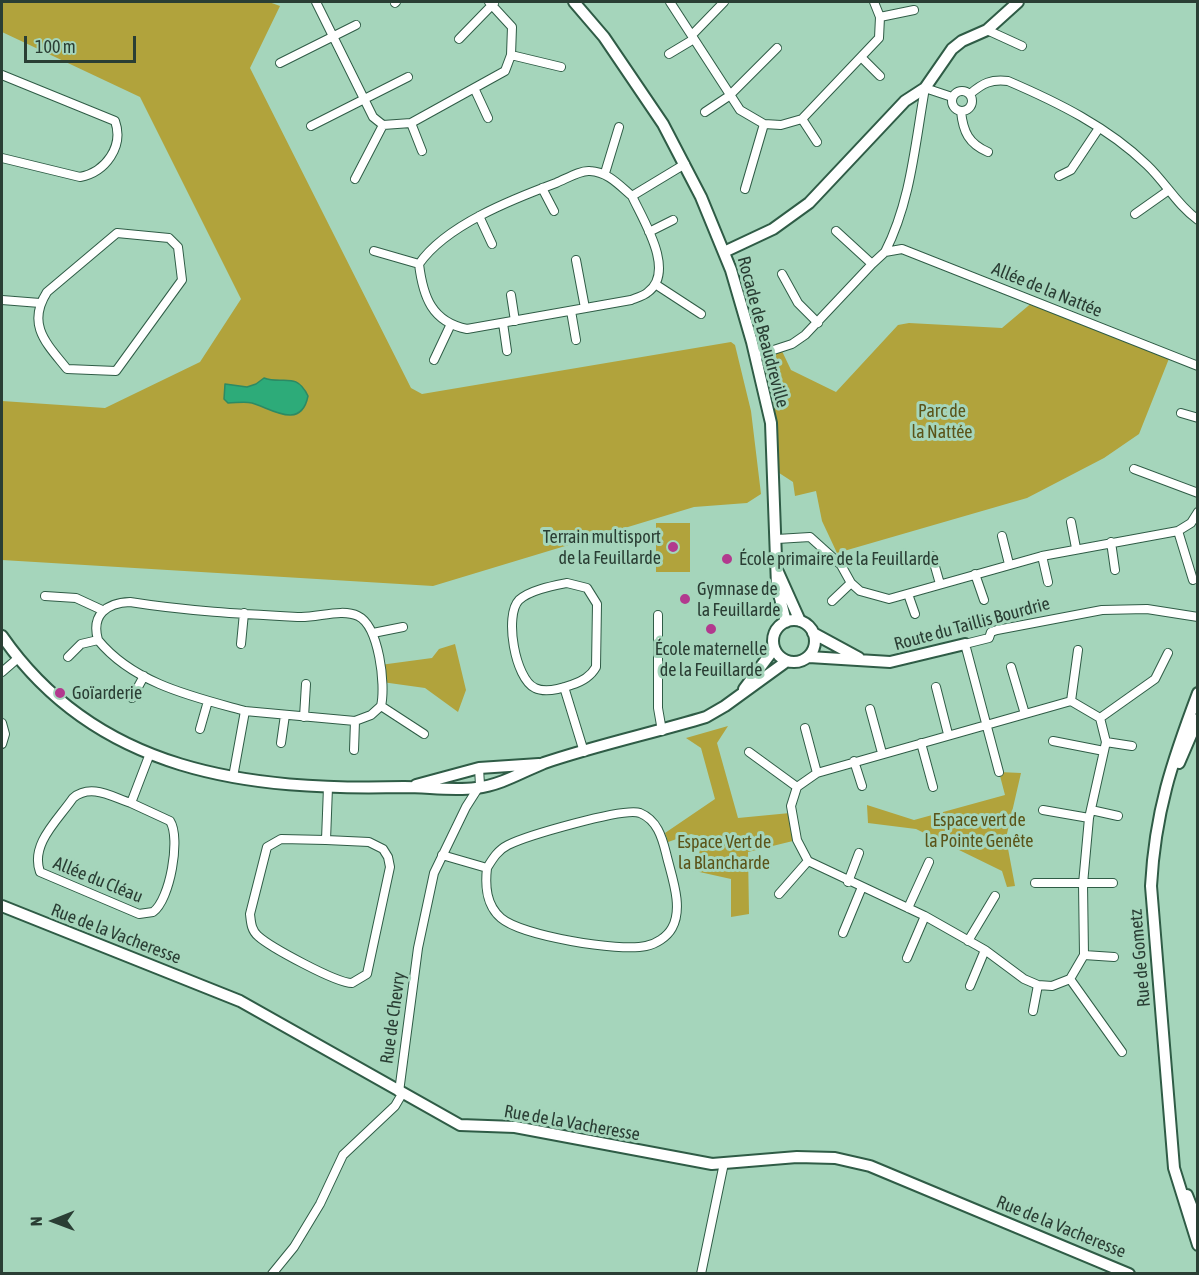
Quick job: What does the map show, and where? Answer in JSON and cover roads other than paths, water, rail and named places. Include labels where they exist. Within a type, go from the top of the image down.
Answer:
[{"type":"street","points":[[316,2],[373,117],[383,125],[411,123],[475,90],[505,71],[511,55],[512,27],[492,3],[459,39]]},
{"type":"street","name":"Rocade de Beaudreville","points":[[575,2],[604,37],[650,103],[685,164],[724,252],[755,356],[771,423],[777,586],[786,622]]},
{"type":"street","points":[[669,2],[740,110],[764,124],[781,125],[802,119],[879,38],[880,17],[874,2]]},
{"type":"street","points":[[669,54],[693,37],[724,2]]},
{"type":"street","points":[[755,356],[792,344],[818,322],[885,252],[899,225],[910,182],[926,88],[947,55],[957,44],[987,30],[1018,2]]},
{"type":"street","points":[[880,17],[915,10]]},
{"type":"street","points":[[280,63],[356,25]]},
{"type":"street","points":[[987,30],[1022,46]]},
{"type":"street","points":[[705,112],[729,96],[777,48]]},
{"type":"street","points":[[511,55],[561,67]]},
{"type":"street","points":[[862,58],[880,76]]},
{"type":"street","points":[[2,75],[115,121],[120,134],[114,155],[88,176],[80,177],[2,158]]},
{"type":"street","points":[[310,126],[408,77]]},
{"type":"street","points":[[970,94],[983,83],[994,80],[1008,81],[1041,95],[1099,128],[1149,166],[1183,209],[1197,220]]},
{"type":"street","points":[[926,88],[952,97]]},
{"type":"street","points":[[724,252],[773,229],[809,203],[905,101],[926,88]]},
{"type":"street","points":[[475,90],[489,118]]},
{"type":"street","points":[[952,97],[960,90],[970,94]]},
{"type":"street","points":[[952,97],[953,106],[961,111],[968,110],[972,104],[970,94]]},
{"type":"street","points":[[961,111],[963,129],[967,137],[976,147],[988,152]]},
{"type":"street","points":[[802,119],[817,142]]},
{"type":"street","points":[[411,123],[422,151]]},
{"type":"street","points":[[745,189],[764,124]]},
{"type":"street","points":[[355,179],[383,125]]},
{"type":"street","points":[[605,173],[620,127]]},
{"type":"street","points":[[1059,176],[1071,170],[1099,128]]},
{"type":"street","points":[[632,196],[685,164]]},
{"type":"street","points":[[588,170],[605,173],[632,196],[656,248],[660,273],[648,292],[631,300],[467,329],[450,326],[437,315],[422,285],[419,264],[429,249],[503,203],[588,170]]},
{"type":"street","points":[[542,188],[554,211]]},
{"type":"street","points":[[1136,214],[1168,190]]},
{"type":"street","points":[[479,216],[492,244]]},
{"type":"street","points":[[649,232],[673,220]]},
{"type":"street","points":[[836,231],[872,264]]},
{"type":"street","points":[[117,233],[170,238],[178,247],[182,280],[178,288],[116,371],[67,369],[40,335],[40,303],[47,292],[117,233]]},
{"type":"street","name":"Allée de la Nattée","points":[[885,252],[902,249],[913,253],[1197,366]]},
{"type":"street","points":[[374,251],[419,264]]},
{"type":"street","points":[[576,260],[585,308]]},
{"type":"street","points":[[782,274],[798,303],[818,322]]},
{"type":"street","points":[[655,284],[701,314]]},
{"type":"street","points":[[511,295],[515,321]]},
{"type":"street","points":[[2,300],[40,303]]},
{"type":"street","points":[[571,311],[576,340]]},
{"type":"street","points":[[503,323],[507,351]]},
{"type":"street","points":[[434,360],[450,326]]},
{"type":"street","points":[[1181,413],[1197,418]]},
{"type":"street","points":[[1134,469],[1197,493]]},
{"type":"street","points":[[777,539],[810,537],[841,565],[851,584],[875,597],[889,599],[1042,556],[1178,531],[1191,523],[1197,512]]},
{"type":"street","points":[[1071,522],[1076,548]]},
{"type":"street","points":[[1178,531],[1192,580]]},
{"type":"street","points":[[1002,536],[1009,564]]},
{"type":"street","points":[[1111,542],[1115,570]]},
{"type":"street","points":[[932,556],[940,584]]},
{"type":"street","points":[[1042,556],[1048,582]]},
{"type":"street","name":"Rocade de Beaudreville","points":[[778,570],[800,621]]},
{"type":"street","points":[[975,573],[984,600]]},
{"type":"street","points":[[567,583],[587,588],[597,604],[598,659],[592,674],[564,687],[537,689],[526,682],[520,669],[510,618],[521,598],[567,583]]},
{"type":"street","points":[[832,601],[851,584]]},
{"type":"street","points":[[908,594],[915,614]]},
{"type":"street","points":[[45,596],[76,598],[102,610]]},
{"type":"street","points":[[130,602],[244,613],[303,617],[352,614],[365,621],[373,633],[382,675],[381,706],[371,715],[355,721],[245,711],[208,701],[166,687],[144,676],[109,652],[98,640],[96,625],[102,610],[109,605],[130,602]]},
{"type":"street","name":"Route du Taillis Bourdrie","points":[[808,657],[890,662],[989,638],[991,632],[997,630],[1102,610],[1148,609],[1197,617]]},
{"type":"street","points":[[242,644],[244,613]]},
{"type":"street","points":[[658,615],[658,708],[662,731]]},
{"type":"street","points":[[736,699],[774,649],[776,630],[786,622],[800,621],[813,633],[815,646],[808,657],[798,662],[787,661],[774,649]]},
{"type":"street","points":[[373,633],[403,627]]},
{"type":"street","name":"Route du Taillis Bourdrie","points":[[813,633],[862,659]]},
{"type":"street","points":[[2,636],[17,658],[78,715],[149,756],[233,777],[328,787],[477,788],[505,780],[543,764],[706,717],[736,699],[787,661]]},
{"type":"street","points":[[68,657],[81,644],[98,640]]},
{"type":"street","points":[[965,644],[999,772]]},
{"type":"street","points":[[1071,701],[1078,650]]},
{"type":"street","points":[[1100,718],[1155,679],[1168,653]]},
{"type":"street","points":[[2,672],[17,658]]},
{"type":"street","points":[[1011,667],[1025,714]]},
{"type":"street","points":[[132,698],[144,676]]},
{"type":"street","points":[[304,717],[306,684]]},
{"type":"street","points":[[564,687],[584,752]]},
{"type":"street","points":[[936,687],[948,734]]},
{"type":"street","name":"Rue de Gometz","points":[[1197,693],[1161,804],[1151,886],[1170,1136],[1178,1188],[1197,1245]]},
{"type":"street","points":[[200,729],[208,701]]},
{"type":"street","points":[[1071,701],[1100,718],[1106,742],[1090,814],[1083,884],[1084,955],[1070,979],[1052,986],[1038,985],[1024,979],[985,950],[925,916],[848,882],[808,861],[802,853],[790,813],[797,787],[817,773],[986,723],[1025,714],[1071,701]]},
{"type":"street","points":[[381,706],[424,734]]},
{"type":"street","points":[[870,709],[882,753]]},
{"type":"street","points":[[233,777],[245,711]]},
{"type":"street","points":[[281,743],[285,715]]},
{"type":"street","name":"Rue de Gometz","points":[[1181,748],[1197,719]]},
{"type":"street","points":[[354,750],[355,721]]},
{"type":"street","points":[[2,723],[5,734],[2,744]]},
{"type":"street","points":[[805,728],[817,773]]},
{"type":"street","points":[[1053,741],[1104,751]]},
{"type":"street","points":[[1106,742],[1132,746]]},
{"type":"street","points":[[921,743],[933,787]]},
{"type":"street","points":[[749,752],[797,787]]},
{"type":"street","points":[[131,803],[149,756]]},
{"type":"street","points":[[854,761],[862,786]]},
{"type":"street","points":[[407,787],[478,768],[543,764]]},
{"type":"street","points":[[477,788],[478,768]]},
{"type":"street","points":[[326,840],[328,787]]},
{"type":"street","name":"Rue de Chevry","points":[[401,1093],[418,948],[434,873],[477,788]]},
{"type":"street","points":[[457,789],[464,798],[466,807]]},
{"type":"street","name":"Allée du Cléau","points":[[96,791],[131,803],[170,821],[176,835],[165,898],[153,912],[139,914],[40,872],[37,863],[39,847],[80,792],[96,791]]},
{"type":"street","points":[[1043,810],[1118,816]]},
{"type":"street","points":[[637,812],[647,817],[662,836],[676,900],[676,918],[664,937],[655,943],[636,947],[597,945],[528,931],[509,924],[493,909],[487,896],[487,868],[499,851],[518,841],[614,813],[637,812]]},
{"type":"street","points":[[281,839],[326,840],[369,842],[383,849],[390,867],[377,917],[370,965],[367,974],[352,983],[334,979],[259,937],[251,922],[253,902],[267,848],[281,839]]},
{"type":"street","points":[[848,882],[859,853]]},
{"type":"street","points":[[442,855],[487,868]]},
{"type":"street","points":[[779,894],[808,861]]},
{"type":"street","points":[[908,908],[929,862]]},
{"type":"street","points":[[1035,883],[1113,883]]},
{"type":"street","points":[[843,933],[862,887]]},
{"type":"street","points":[[968,941],[995,896]]},
{"type":"street","name":"Rue de la Vacheresse","points":[[2,906],[240,1001],[460,1125],[515,1127],[686,1160],[724,1163],[807,1157],[835,1158],[870,1166],[1129,1274]]},
{"type":"street","points":[[907,958],[925,916]]},
{"type":"street","points":[[970,986],[985,950]]},
{"type":"street","points":[[1084,955],[1114,957]]},
{"type":"street","points":[[1070,979],[1122,1052]]},
{"type":"street","points":[[1033,1011],[1038,985]]},
{"type":"street","points":[[272,1274],[294,1247],[315,1212],[343,1155],[395,1106],[401,1093]]},
{"type":"street","name":"Rue de Gometz","points":[[1169,1109],[1180,1170],[1197,1223]]},
{"type":"street","points":[[701,1274],[724,1163]]},
{"type":"place","name":"Terrain multisport de la Feuillarde","points":[[673,547]]},
{"type":"place","name":"École primaire de la Feuillarde","points":[[727,559]]},
{"type":"place","name":"Gymnase de la Feuillarde","points":[[685,599]]},
{"type":"place","name":"École maternelle de la Feuillarde","points":[[711,629]]},
{"type":"place","name":"Goïarderie","points":[[60,693]]},
{"type":"park label","name":"Parc de la Nattée","points":[[942,421]]},
{"type":"park label","name":"Espace vert de la Pointe Genête","points":[[979,830]]},
{"type":"park label","name":"Espace Vert de la Blancharde","points":[[724,852]]}]
